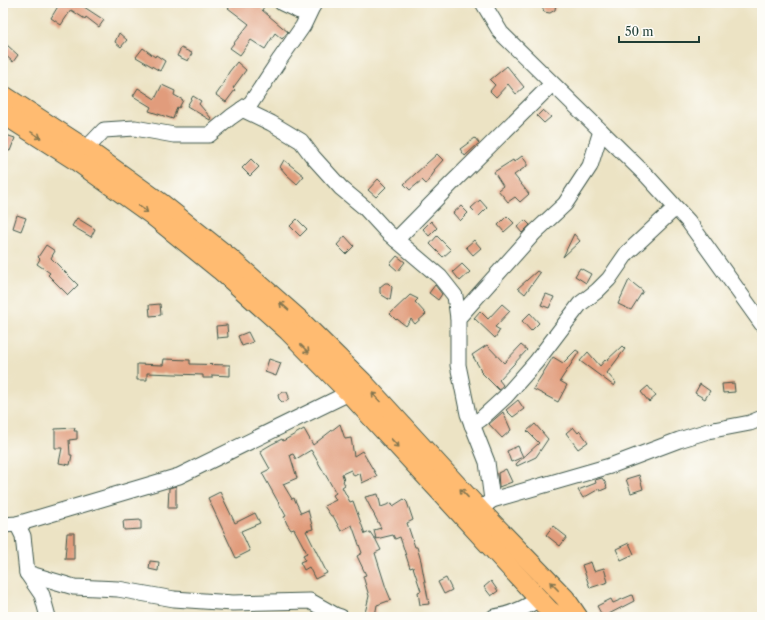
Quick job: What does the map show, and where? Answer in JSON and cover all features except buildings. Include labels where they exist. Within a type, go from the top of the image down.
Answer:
[{"type":"main road","points":[[3,96],[82,156],[220,270],[288,332],[349,393],[479,510],[539,599],[549,610],[559,617]]},
{"type":"main road","points":[[3,114],[82,156],[167,208],[231,259],[299,319],[363,382],[479,510],[565,598],[578,617]]},
{"type":"street","points":[[282,3],[299,11],[314,5]]},
{"type":"street","points":[[483,3],[501,33],[648,177],[688,221],[762,324]]},
{"type":"street","points":[[82,156],[104,130],[135,128],[174,135],[209,135],[251,103],[303,26],[314,5]]},
{"type":"street","points":[[396,240],[473,161],[552,84]]},
{"type":"street","points":[[242,109],[271,123],[301,141],[313,157],[341,188],[365,208],[396,240],[440,277],[455,296],[458,318],[458,365],[468,414],[486,462],[479,510],[610,466],[679,440],[708,431],[750,423],[762,418]]},
{"type":"street","points":[[458,318],[534,233],[565,204],[590,166],[601,131]]},
{"type":"street","points":[[472,425],[481,419],[505,397],[536,362],[580,304],[605,283],[627,253],[676,208]]},
{"type":"street","points":[[10,525],[179,476],[349,393]]},
{"type":"street","points":[[10,525],[23,536],[27,573],[42,595],[48,617]]},
{"type":"street","points":[[27,573],[74,587],[118,589],[174,599],[233,603],[310,601],[341,617]]},
{"type":"street","points":[[494,617],[527,607],[539,599]]}]
